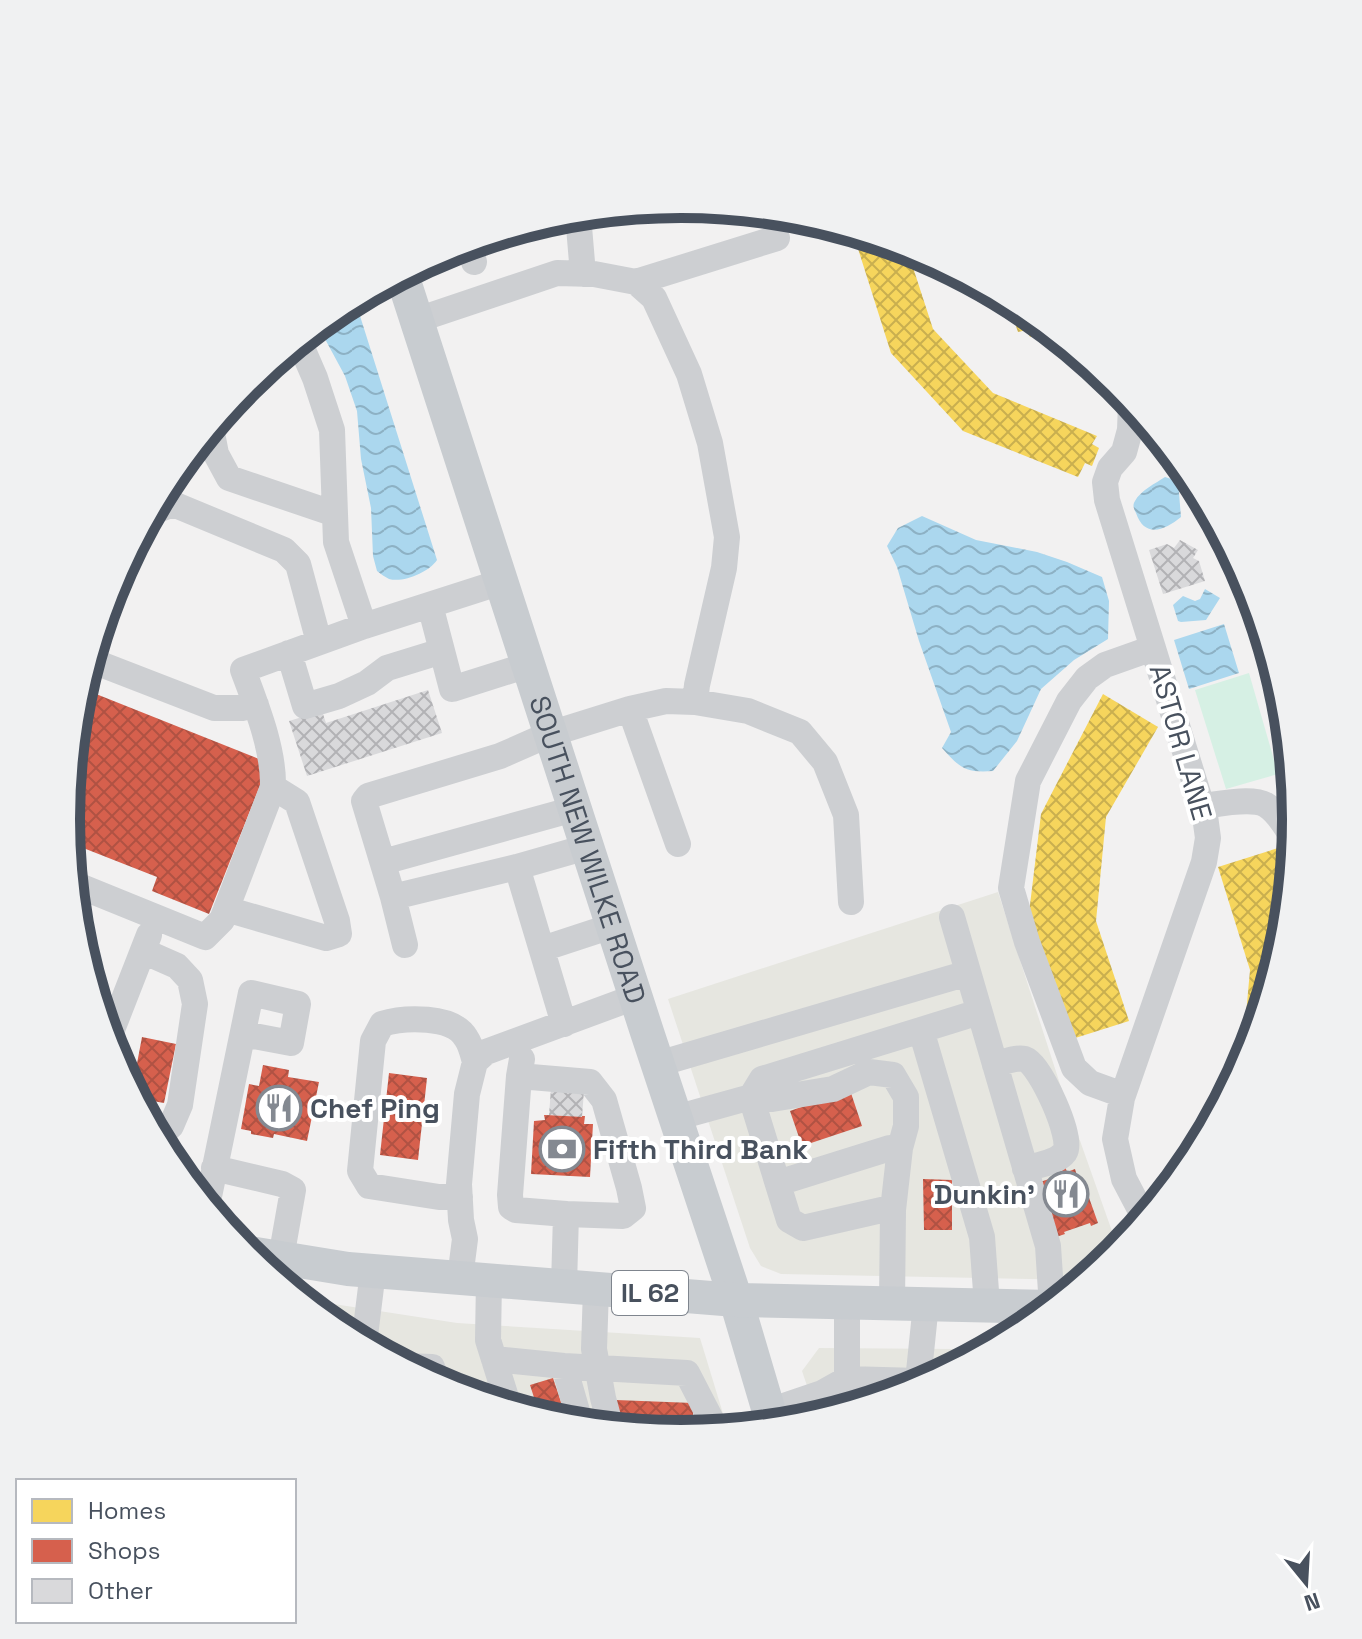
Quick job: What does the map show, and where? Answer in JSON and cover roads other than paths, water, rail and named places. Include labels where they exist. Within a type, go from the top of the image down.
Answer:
[{"type":"main road","name":"SOUTH NEW WILKE ROAD","points":[[405,285],[736,1300],[769,1414]]},
{"type":"main road","name":"IL 62","points":[[269,1256],[373,1271],[736,1300],[1033,1306]]},
{"type":"street","points":[[579,228],[583,274]]},
{"type":"street","points":[[417,320],[557,273],[594,274],[636,282],[777,238]]},
{"type":"street","points":[[636,282],[654,298],[689,374],[710,443],[727,537],[724,568],[695,702]]},
{"type":"street","points":[[304,352],[332,430],[336,542],[364,626]]},
{"type":"street","name":"ASTOR LANE","points":[[1130,420],[1124,452],[1110,468],[1105,482],[1111,513],[1203,806],[1208,838],[1204,862],[1123,1095],[1115,1139],[1124,1179],[1139,1208]]},
{"type":"street","points":[[214,442],[216,454],[229,478],[335,514]]},
{"type":"street","points":[[169,505],[173,504],[284,550],[298,564],[319,642]]},
{"type":"street","points":[[84,888],[205,937],[222,920],[273,787],[273,770],[243,670],[364,626],[501,582]]},
{"type":"street","points":[[430,605],[452,689],[528,665]]},
{"type":"street","points":[[1123,1095],[1090,1083],[1074,1068],[1027,942],[1011,888],[1028,781],[1069,701],[1087,678],[1105,665],[1153,648]]},
{"type":"street","points":[[289,653],[305,706],[339,696],[367,683],[387,668],[442,651]]},
{"type":"street","points":[[100,664],[214,708],[256,705]]},
{"type":"street","points":[[405,945],[364,801],[368,796],[500,756],[550,734],[666,701],[695,702],[748,711],[800,732],[825,762],[846,815],[851,902]]},
{"type":"street","points":[[630,709],[678,844]]},
{"type":"street","points":[[226,909],[326,938],[339,934],[297,802],[273,787]]},
{"type":"street","points":[[1203,806],[1235,801],[1265,804],[1282,821]]},
{"type":"street","points":[[383,862],[574,809]]},
{"type":"street","points":[[393,897],[587,847]]},
{"type":"street","points":[[517,867],[564,1024]]},
{"type":"street","points":[[115,1021],[156,917]]},
{"type":"street","points":[[952,917],[1048,1246],[1051,1293]]},
{"type":"street","points":[[542,949],[612,926]]},
{"type":"street","points":[[143,951],[177,966],[190,980],[195,1004],[180,1105],[167,1130]]},
{"type":"street","points":[[658,1064],[968,973]]},
{"type":"street","points":[[475,1062],[486,1052],[635,997]]},
{"type":"street","points":[[893,1210],[803,1228],[789,1220],[751,1097],[762,1079],[979,1012]]},
{"type":"street","points":[[460,1197],[439,1197],[369,1186],[360,1171],[373,1041],[382,1024],[398,1019],[443,1021],[466,1035],[475,1062],[467,1094],[459,1184],[460,1197],[461,1220],[488,1340],[505,1394]]},
{"type":"street","points":[[921,1030],[982,1237],[987,1305]]},
{"type":"street","points":[[210,1192],[243,1034]]},
{"type":"street","points":[[519,1076],[590,1082],[604,1100],[633,1208],[623,1216],[516,1210],[511,1207],[519,1076],[524,1051],[520,1040]]},
{"type":"street","points":[[995,1065],[1026,1059],[1036,1067],[1063,1125],[1068,1143],[1065,1152],[1054,1160],[1025,1169]]},
{"type":"street","points":[[675,1118],[751,1097],[772,1099],[833,1089],[869,1072],[893,1075],[906,1097],[906,1126],[900,1148],[893,1210],[921,1371]]},
{"type":"street","points":[[778,1183],[890,1148],[900,1148]]},
{"type":"street","points":[[214,1168],[282,1184],[293,1190],[281,1258]]},
{"type":"street","points":[[566,1214],[608,1415]]},
{"type":"street","points":[[366,1331],[373,1271]]},
{"type":"street","points":[[847,1302],[847,1379]]},
{"type":"street","points":[[494,1359],[687,1373],[711,1419]]},
{"type":"street","points":[[564,1366],[577,1411]]},
{"type":"street","points":[[792,1410],[847,1379],[897,1380]]},
{"type":"water","points":[[359,313],[437,560],[409,578],[389,579],[377,571],[357,411],[345,376],[324,337]]},
{"type":"water","points":[[1165,477],[1177,481],[1181,517],[1156,530],[1145,526],[1134,504],[1148,488]]},
{"type":"water","points":[[922,516],[976,540],[1037,552],[1102,577],[1109,601],[1108,639],[1074,660],[1041,689],[1017,741],[993,771],[964,768],[942,748],[951,732],[897,567],[887,546],[898,528]]},
{"type":"water","points":[[1205,589],[1220,598],[1206,620],[1178,621],[1173,605],[1183,596],[1195,601],[1200,599]]},
{"type":"water","points":[[1224,624],[1239,673],[1189,689],[1174,640]]},
{"type":"place","name":"Chef Ping","points":[[279,1108]]},
{"type":"place","name":"Fifth Third Bank","points":[[562,1149]]},
{"type":"place","name":"Dunkin'","points":[[1066,1194]]}]
